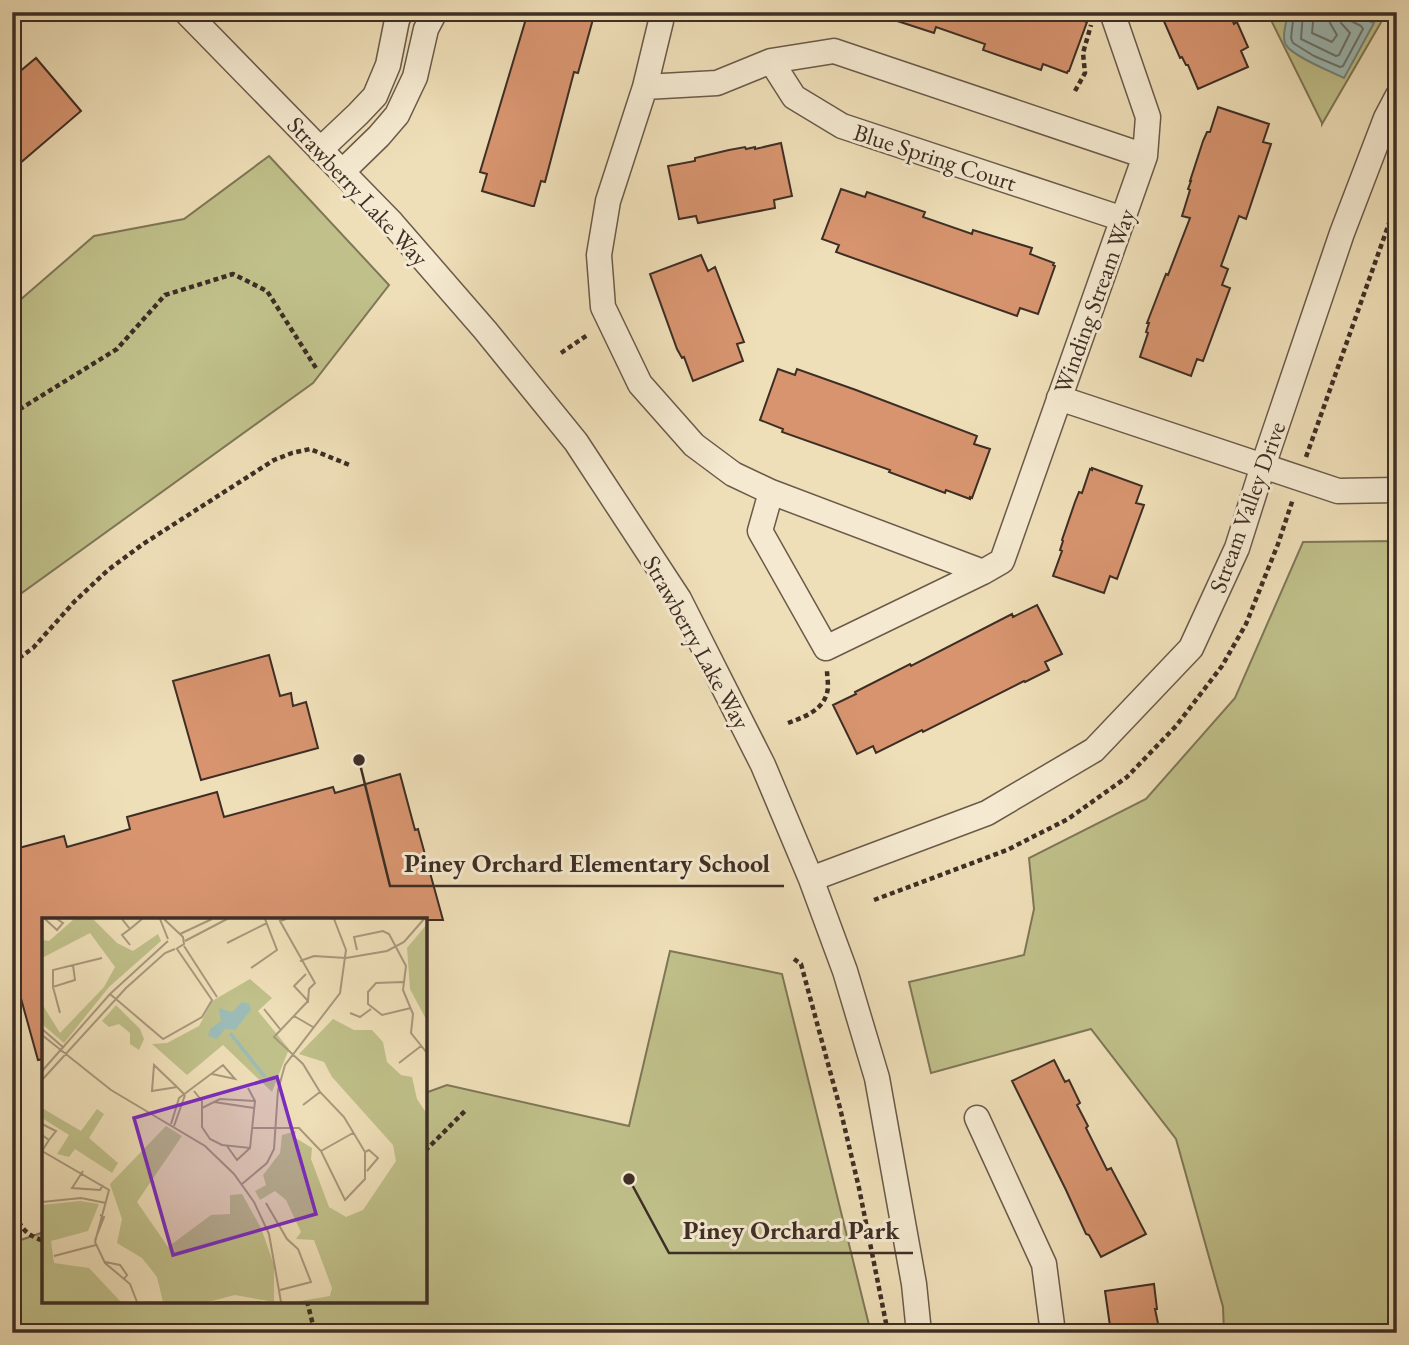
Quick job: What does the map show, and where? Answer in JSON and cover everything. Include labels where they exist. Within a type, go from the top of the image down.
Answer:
[{"type":"street","name":"Strawberry Lake Way","points":[[186,12],[392,223],[485,330],[576,442],[679,599],[763,765],[811,879],[845,971],[877,1078],[914,1284],[919,1333]]},
{"type":"street","points":[[320,149],[375,96],[388,65],[401,12]]},
{"type":"street","points":[[342,172],[397,115],[415,77],[426,29],[435,12]]},
{"type":"street","points":[[660,12],[661,21],[645,87],[608,201],[599,255],[603,307],[640,384],[694,445],[733,474],[771,492],[983,572]]},
{"type":"street","name":"Winding Stream Way","points":[[826,648],[1002,561],[1145,156],[1148,117],[1104,18]]},
{"type":"street","points":[[645,87],[717,83],[771,61],[834,51],[1145,156]]},
{"type":"street","name":"Blue Spring Court","points":[[771,61],[794,97],[842,126],[1123,219]]},
{"type":"street","name":"Stream Valley Drive","points":[[811,879],[987,813],[1094,751],[1191,648],[1237,548],[1342,233],[1397,97]]},
{"type":"street","points":[[1059,398],[1338,491],[1397,491]]},
{"type":"street","points":[[771,492],[760,531],[826,648]]},
{"type":"street","points":[[977,1118],[1044,1264],[1053,1333]]},
{"type":"path","points":[[1075,91],[1085,73],[1083,53],[1104,18]]},
{"type":"path","points":[[1305,460],[1397,201]]},
{"type":"path","points":[[12,414],[117,349],[165,295],[233,275],[267,291],[316,368]]},
{"type":"path","points":[[561,353],[609,321]]},
{"type":"path","points":[[12,663],[33,648],[75,601],[108,570],[274,460],[310,449],[352,466]]},
{"type":"path","points":[[788,723],[819,708],[827,692],[826,648]]},
{"type":"path","points":[[794,959],[801,964],[846,1135],[862,1202],[886,1333]]},
{"type":"path","points":[[427,1149],[464,1111]]},
{"type":"path","points":[[12,1206],[20,1226],[30,1236],[42,1240]]},
{"type":"path","points":[[308,1303],[315,1333]]},
{"type":"green space","points":[[1267,12],[1387,12],[1322,124],[1322,123]]},
{"type":"green space","points":[[269,156],[389,285],[313,383],[12,600],[12,307],[94,236],[184,219]]},
{"type":"green space","points":[[1397,541],[1397,1333],[1224,1333],[1223,1307],[1176,1139],[1091,1029],[931,1073],[909,982],[1024,955],[1034,909],[1029,858],[1146,799],[1235,698],[1303,542]]},
{"type":"green space","points":[[670,951],[782,974],[871,1333],[12,1333],[12,1243],[42,1233],[42,1303],[427,1303],[427,1092],[447,1085],[629,1126]]},
{"type":"water","points":[[1288,12],[1347,12],[1374,23],[1344,78],[1304,59],[1286,45],[1284,33]]},
{"type":"building","points":[[528,12],[595,12],[578,73],[574,72],[545,182],[541,181],[534,206],[482,191],[487,174],[480,172]]},
{"type":"building","points":[[883,12],[1060,12],[1087,22],[1067,73],[1043,64],[1041,70],[983,50],[985,44],[936,27],[934,33],[882,16]]},
{"type":"building","points":[[1162,12],[1229,12],[1234,24],[1237,22],[1248,47],[1241,51],[1248,67],[1198,89],[1188,65],[1180,58]]},
{"type":"building","points":[[36,58],[81,111],[12,170],[12,78]]},
{"type":"building","points":[[1218,107],[1269,124],[1263,142],[1271,144],[1246,219],[1239,216],[1221,266],[1228,269],[1222,285],[1230,288],[1203,361],[1197,359],[1191,376],[1140,357],[1148,333],[1147,323],[1190,218],[1182,216],[1190,181]]},
{"type":"building","points":[[781,143],[792,196],[774,200],[775,208],[698,223],[696,216],[679,219],[668,166],[729,150],[745,147],[755,149]]},
{"type":"building","points":[[841,189],[865,197],[867,192],[925,212],[923,217],[972,234],[973,230],[1032,248],[1030,254],[1054,263],[1055,266],[1038,314],[1020,308],[1017,316],[836,252],[839,245],[822,239]]},
{"type":"building","points":[[701,255],[708,271],[715,267],[744,342],[737,344],[743,361],[693,381],[684,357],[682,358],[677,349],[650,274]]},
{"type":"building","points":[[778,369],[795,375],[797,369],[977,436],[974,444],[990,449],[972,498],[946,490],[945,493],[889,472],[890,470],[782,432],[783,429],[760,420]]},
{"type":"building","points":[[1092,468],[1142,486],[1136,503],[1144,505],[1117,579],[1110,576],[1104,593],[1053,576],[1075,502],[1079,492],[1082,493]]},
{"type":"building","points":[[1037,605],[1062,654],[1045,662],[1049,670],[876,753],[873,746],[857,754],[833,705],[1012,614],[1013,617]]},
{"type":"building","points":[[269,655],[280,696],[291,693],[293,706],[306,702],[318,748],[201,780],[173,681]]},
{"type":"building","points":[[400,774],[443,920],[42,918],[42,1059],[38,1060],[20,995],[12,997],[12,863],[18,861],[15,849],[64,836],[67,847],[106,836],[130,829],[127,817],[217,792],[224,817],[333,787],[335,793]]},
{"type":"building","points":[[1054,1060],[1065,1082],[1069,1080],[1080,1103],[1077,1105],[1088,1126],[1086,1128],[1107,1170],[1111,1168],[1146,1234],[1101,1257],[1086,1234],[1012,1081]]},
{"type":"building","points":[[1154,1284],[1160,1333],[1111,1333],[1105,1291]]},
{"type":"place","name":"Piney Orchard Elementary School","points":[[359,760]]},
{"type":"place","name":"Piney Orchard Park","points":[[629,1179]]}]
